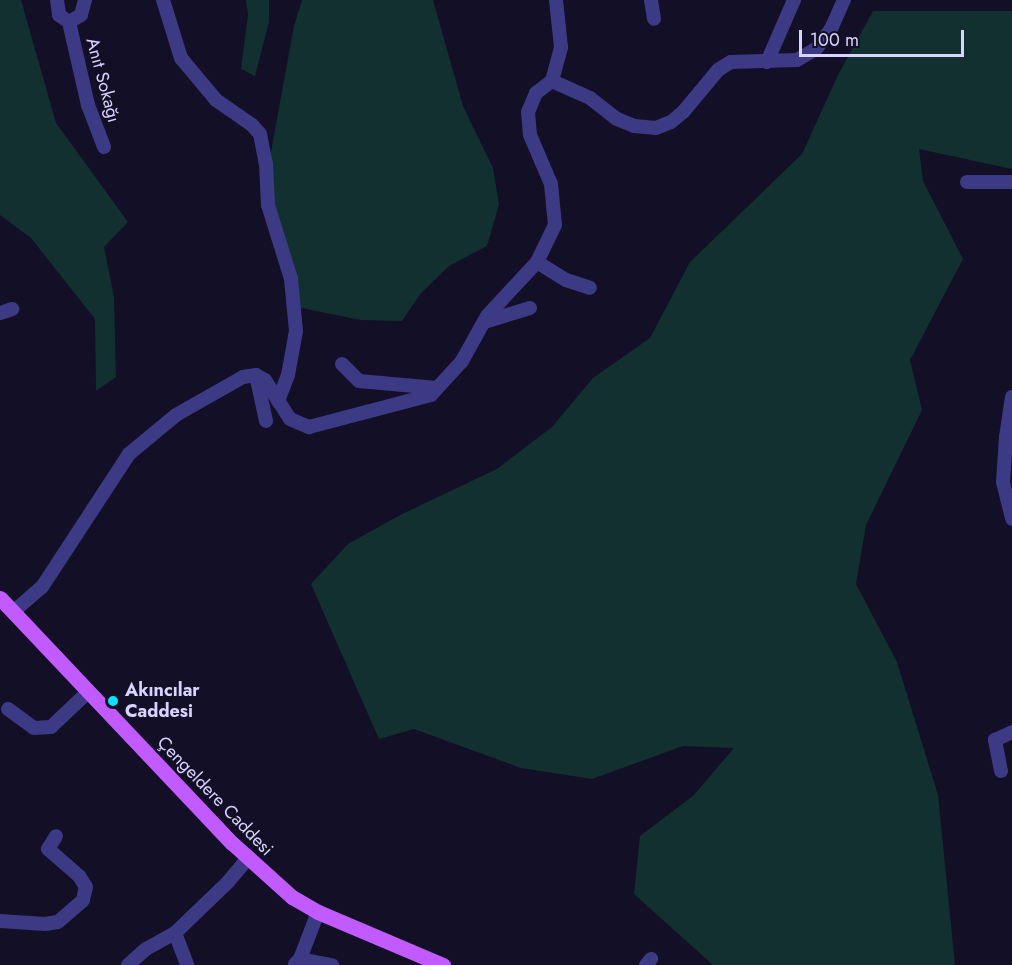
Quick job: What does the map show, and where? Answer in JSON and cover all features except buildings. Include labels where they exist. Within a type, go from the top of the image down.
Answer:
[{"type":"main road","name":"Çengeldere Caddesi","points":[[0,598],[247,859],[292,897],[318,912],[434,963]]},
{"type":"street","name":"Anıt Sokağı","points":[[57,0],[59,15],[69,22],[88,105],[104,147]]},
{"type":"street","points":[[69,22],[81,15],[85,0]]},
{"type":"street","points":[[163,0],[181,58],[216,100],[252,125],[260,134],[266,164],[268,206],[291,279],[296,331],[288,375],[278,401]]},
{"type":"street","points":[[13,612],[42,587],[129,454],[176,415],[243,377],[256,375],[265,380],[290,419],[309,427],[431,395],[462,361],[484,322],[537,262],[555,225],[551,184],[530,135],[528,112],[536,93],[552,81],[561,47],[556,0]]},
{"type":"street","points":[[651,0],[654,19]]},
{"type":"street","points":[[767,62],[794,0]]},
{"type":"street","points":[[552,81],[590,98],[617,119],[634,126],[656,128],[671,122],[684,111],[718,70],[731,62],[797,60],[817,48],[831,29],[844,0]]},
{"type":"street","points":[[968,182],[1012,182]]},
{"type":"street","points":[[537,262],[566,280],[591,288]]},
{"type":"street","points":[[484,322],[530,308]]},
{"type":"street","points":[[342,364],[359,381],[437,388]]},
{"type":"street","points":[[256,375],[266,421]]},
{"type":"street","points":[[1012,397],[1003,482],[1012,519]]},
{"type":"street","points":[[8,709],[34,728],[51,727],[88,692]]},
{"type":"street","points":[[1001,771],[995,740],[1012,732]]},
{"type":"street","points":[[0,921],[58,922],[83,900],[86,887],[79,876],[48,849],[56,836]]},
{"type":"street","points":[[128,965],[146,949],[176,933],[228,882],[247,859]]},
{"type":"street","points":[[318,912],[297,962],[332,965]]},
{"type":"street","points":[[176,933],[187,965]]},
{"type":"green space","points":[[0,0],[21,0],[56,123],[128,222],[104,247],[114,297],[116,377],[96,391],[95,319],[31,238],[0,215]]},
{"type":"green space","points":[[246,0],[269,0],[269,22],[255,76],[241,69],[248,15]]},
{"type":"green space","points":[[302,0],[433,0],[463,106],[493,168],[499,204],[487,246],[449,266],[421,293],[402,321],[361,320],[297,307],[264,190],[294,26]]},
{"type":"green space","points":[[873,11],[1012,11],[1012,169],[919,149],[923,181],[963,259],[910,360],[922,410],[866,525],[856,584],[897,662],[938,795],[955,965],[713,965],[634,894],[640,836],[693,796],[734,748],[683,746],[592,779],[521,768],[414,729],[379,739],[311,584],[348,544],[402,514],[497,469],[552,427],[593,378],[650,338],[690,262],[802,154],[838,75]]},
{"type":"place","name":"Akıncılar Caddesi","points":[[113,701]]}]
